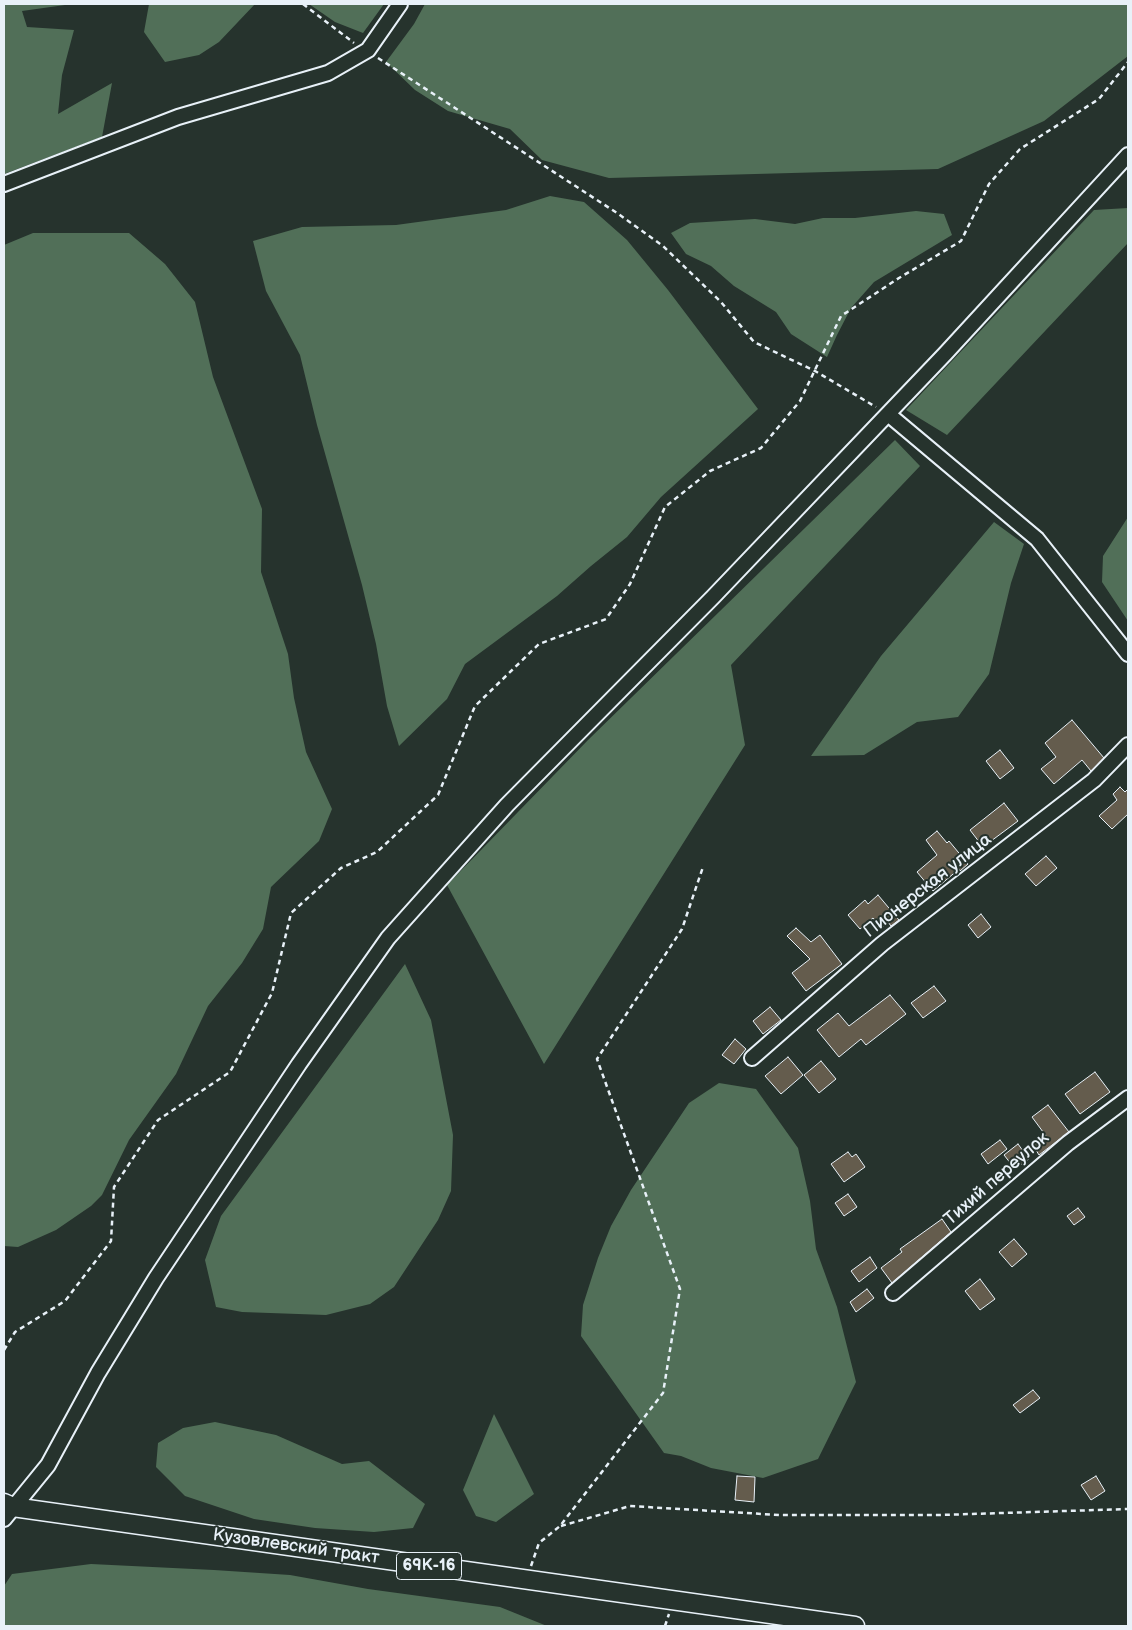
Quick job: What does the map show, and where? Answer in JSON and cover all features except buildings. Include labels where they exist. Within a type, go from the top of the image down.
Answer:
[{"type":"main road","name":"Кузовлевский тракт","points":[[7,1510],[855,1626]]},
{"type":"street","points":[[4,184],[178,117],[328,73],[366,51],[400,4]]},
{"type":"street","points":[[7,1510],[48,1466],[98,1373],[156,1278],[299,1064],[388,938],[507,805],[713,597],[888,414],[1128,155]]},
{"type":"street","points":[[888,414],[1036,539],[1128,654]]},
{"type":"street","name":"Пионерская улица","points":[[752,1058],[882,944],[1094,780],[1128,745]]},
{"type":"street","name":"Тихий переулок","points":[[893,1293],[1068,1143],[1128,1098]]},
{"type":"path","points":[[303,4],[346,38],[617,213],[663,246],[721,302],[754,342],[815,371],[888,414]]},
{"type":"path","points":[[4,1350],[15,1332],[65,1301],[111,1241],[114,1187],[158,1120],[230,1072],[272,993],[291,913],[341,868],[377,852],[438,795],[475,706],[539,644],[606,619],[630,584],[665,508],[710,471],[761,448],[800,402],[841,316],[961,241],[990,184],[1020,149],[1099,99],[1128,62]]},
{"type":"path","points":[[527,1580],[539,1543],[560,1526],[663,1393],[680,1289],[597,1059],[682,929],[703,867]]},
{"type":"path","points":[[560,1526],[630,1506],[779,1515],[940,1515],[1128,1509]]},
{"type":"green space","points":[[4,4],[65,4],[22,11],[27,27],[74,30],[62,75],[58,114],[112,83],[102,137],[4,174]]},
{"type":"green space","points":[[149,4],[255,4],[219,42],[199,55],[165,62],[144,32]]},
{"type":"green space","points":[[309,4],[384,4],[363,33],[335,22]]},
{"type":"green space","points":[[425,4],[1128,4],[1128,56],[1044,121],[938,169],[609,178],[542,160],[510,129],[448,111],[415,90],[386,62],[414,24]]},
{"type":"green space","points":[[550,196],[584,202],[627,240],[668,290],[758,409],[661,497],[627,537],[557,596],[465,664],[447,699],[399,746],[387,706],[376,644],[362,585],[317,425],[300,355],[266,291],[253,241],[302,227],[396,225],[506,210]]},
{"type":"green space","points":[[1128,208],[1128,243],[947,435],[906,410],[1094,210]]},
{"type":"green space","points":[[916,211],[944,214],[952,235],[874,282],[851,308],[827,357],[791,334],[776,312],[734,286],[711,266],[686,254],[671,233],[690,223],[755,219],[795,224],[823,218],[855,218]]},
{"type":"green space","points":[[33,233],[129,233],[165,264],[195,302],[213,377],[262,509],[261,572],[288,654],[294,698],[306,752],[332,809],[319,841],[271,887],[263,929],[242,963],[208,1006],[176,1074],[129,1140],[102,1195],[91,1206],[56,1230],[18,1247],[4,1246],[4,245]]},
{"type":"green space","points":[[895,440],[920,466],[731,665],[745,745],[544,1064],[447,885],[588,740]]},
{"type":"green space","points":[[1128,517],[1128,621],[1102,582],[1103,556]]},
{"type":"green space","points":[[994,522],[1024,544],[1011,583],[989,674],[958,717],[917,722],[864,755],[811,756],[881,656]]},
{"type":"green space","points":[[405,964],[431,1020],[453,1135],[451,1191],[438,1220],[394,1287],[370,1304],[326,1315],[242,1312],[216,1307],[205,1260],[221,1216]]},
{"type":"green space","points":[[719,1083],[756,1089],[798,1148],[810,1201],[816,1249],[837,1307],[856,1382],[818,1459],[763,1478],[711,1468],[681,1456],[664,1453],[581,1336],[583,1305],[598,1258],[611,1226],[631,1190],[689,1103]]},
{"type":"green space","points":[[494,1414],[534,1494],[496,1522],[476,1516],[463,1490]]},
{"type":"green space","points":[[215,1422],[276,1435],[342,1464],[369,1461],[425,1504],[413,1528],[374,1532],[315,1528],[254,1519],[185,1496],[156,1467],[158,1443],[183,1428]]},
{"type":"green space","points":[[91,1564],[290,1575],[368,1589],[500,1607],[547,1626],[4,1626],[4,1586],[12,1574]]}]
